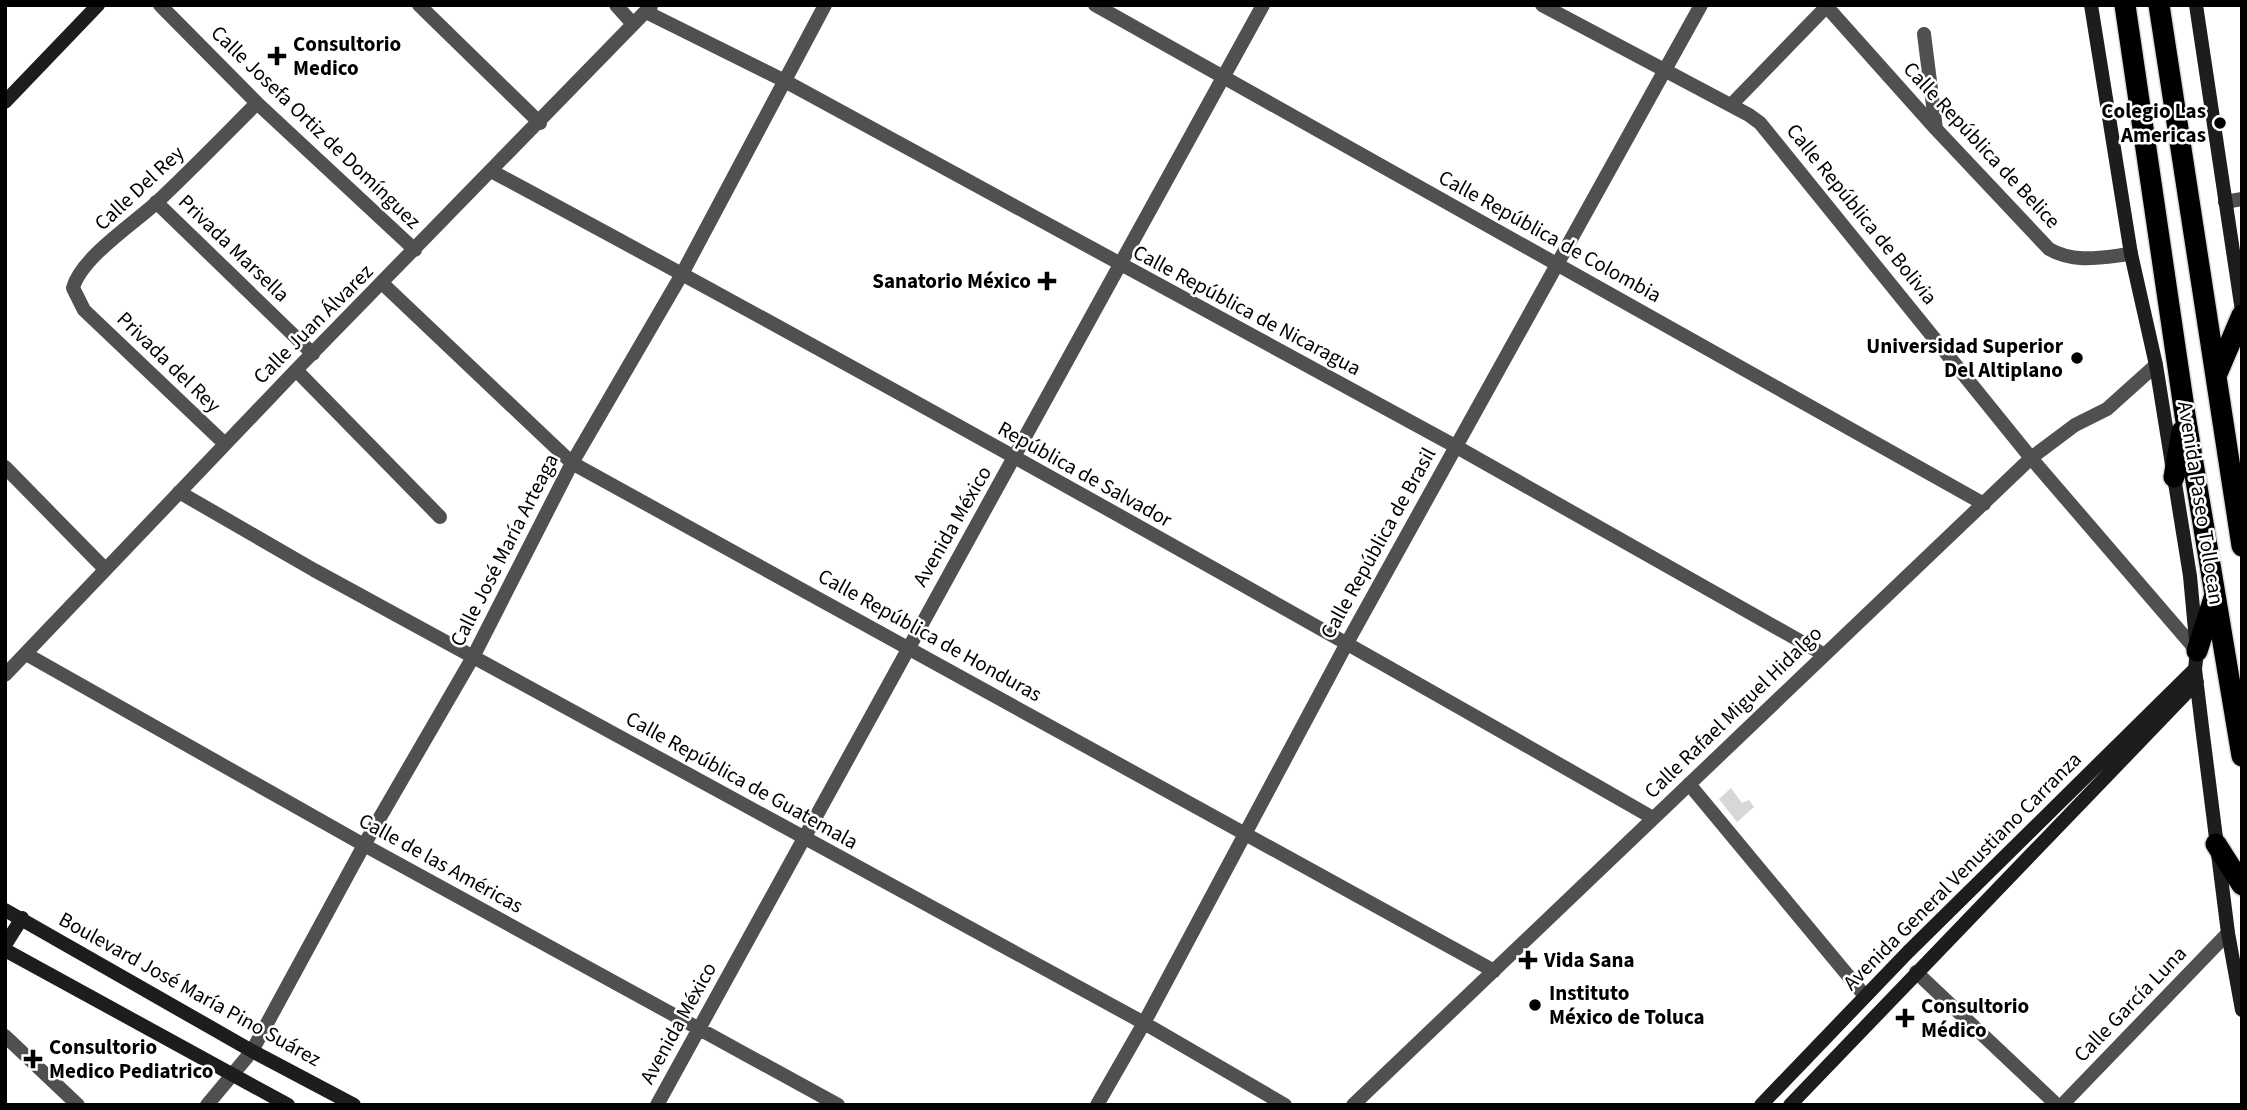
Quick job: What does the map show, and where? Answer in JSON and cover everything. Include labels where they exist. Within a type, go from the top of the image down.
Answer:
[{"type":"highway","name":"Avenida Paseo Tollocan","points":[[2125,5],[2185,415],[2242,755]]},
{"type":"highway","name":"Avenida Paseo Tollocan","points":[[2159,5],[2242,545]]},
{"type":"highway","points":[[2216,376],[2242,313]]},
{"type":"highway","points":[[2174,477],[2185,415]]},
{"type":"highway","points":[[2196,668],[2216,592]]},
{"type":"highway","points":[[2216,844],[2242,885]]},
{"type":"main road","points":[[5,102],[98,5]]},
{"type":"main road","name":"Avenida Paseo Tollocan","points":[[2091,5],[2131,254],[2155,365],[2190,576],[2196,668],[2216,844],[2242,1010]]},
{"type":"main road","points":[[2196,5],[2242,313]]},
{"type":"main road","name":"Avenida General Venustiano Carranza","points":[[1790,1105],[2196,668]]},
{"type":"main road","name":"Avenida General Venustiano Carranza","points":[[1765,1103],[1865,996],[2196,668]]},
{"type":"main road","name":"Boulevard José María Pino Suárez","points":[[5,910],[252,1051],[354,1105]]},
{"type":"main road","points":[[22,918],[5,947],[288,1105]]},
{"type":"street","name":"Calle Josefa Ortiz de Domínguez","points":[[160,5],[257,103],[415,250]]},
{"type":"street","points":[[419,5],[540,123]]},
{"type":"street","points":[[616,5],[634,24]]},
{"type":"street","name":"Calle José María Arteaga","points":[[207,1105],[252,1051],[364,845],[473,657],[572,463],[682,274],[825,5]]},
{"type":"street","name":"Calle República de Colombia","points":[[1095,5],[1984,504]]},
{"type":"street","name":"Avenida México","points":[[657,1105],[1263,5]]},
{"type":"street","name":"Calle República de Bolivia","points":[[1542,5],[1749,115],[1769,132],[2196,668]]},
{"type":"street","name":"Calle República de Brasil","points":[[1097,1105],[1247,834],[1347,643],[1455,446],[1701,5]]},
{"type":"street","points":[[1731,105],[1828,6]]},
{"type":"street","name":"Calle República de Belice","points":[[1828,6],[1936,129],[2049,249],[2063,257],[2079,259],[2131,254]]},
{"type":"street","name":"Calle Juan Álvarez","points":[[5,675],[296,370],[493,172],[649,8]]},
{"type":"street","name":"Calle República de Nicaragua","points":[[649,8],[1455,446],[1823,654]]},
{"type":"street","points":[[1924,34],[1936,129]]},
{"type":"street","name":"Calle Del Rey","points":[[84,310],[76,299],[73,288],[75,278],[257,103]]},
{"type":"street","name":"República de Salvador","points":[[493,172],[1347,643],[1653,818]]},
{"type":"street","points":[[2225,202],[2242,199]]},
{"type":"street","name":"Privada Marsella","points":[[156,202],[313,354]]},
{"type":"street","name":"Calle República de Honduras","points":[[383,284],[572,463],[1494,971]]},
{"type":"street","name":"Privada del Rey","points":[[84,310],[225,444]]},
{"type":"street","name":"Calle Rafael Miguel Hidalgo","points":[[1353,1105],[2031,458],[2075,425],[2107,409],[2155,365]]},
{"type":"street","points":[[296,370],[440,517]]},
{"type":"street","points":[[5,467],[105,569]]},
{"type":"street","name":"Calle República de Guatemala","points":[[179,492],[473,657],[1144,1023],[1285,1105]]},
{"type":"street","name":"Calle de las Américas","points":[[26,654],[364,845],[838,1105]]},
{"type":"street","points":[[1689,784],[1865,996]]},
{"type":"street","name":"Calle García Luna","points":[[2060,1105],[2228,933]]},
{"type":"street","points":[[1916,972],[2060,1105]]},
{"type":"street","points":[[5,1036],[78,1105]]},
{"type":"shaded area","points":[[1731,788],[1742,803],[1749,800],[1754,807],[1737,822],[1719,799]]},
{"type":"place","name":"Consultorio Medico","points":[[277,56]]},
{"type":"place","name":"Colegio Las Americas","points":[[2220,123]]},
{"type":"place","name":"Sanatorio México","points":[[1047,281]]},
{"type":"place","name":"Universidad Superior Del Altiplano","points":[[2077,358]]},
{"type":"place","name":"Vida Sana","points":[[1528,960]]},
{"type":"place","name":"Instituto México de Toluca","points":[[1535,1005]]},
{"type":"place","name":"Consultorio Médico","points":[[1905,1018]]},
{"type":"place","name":"Consultorio Medico Pediatrico","points":[[33,1059]]}]
